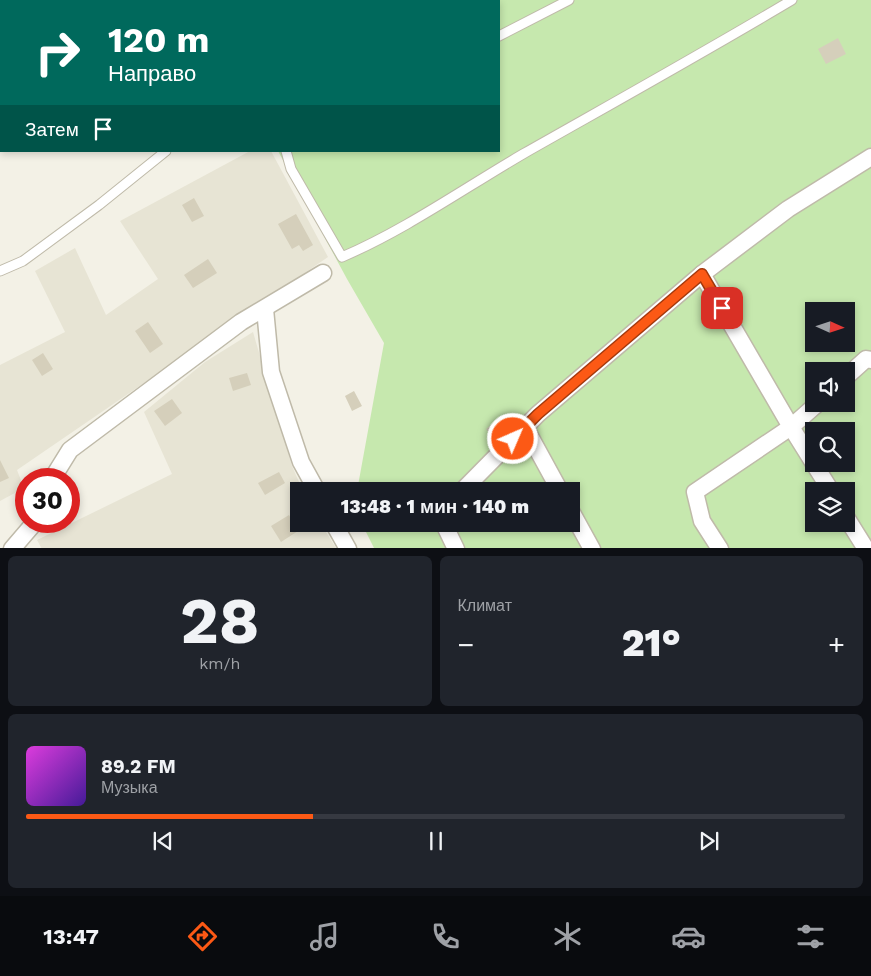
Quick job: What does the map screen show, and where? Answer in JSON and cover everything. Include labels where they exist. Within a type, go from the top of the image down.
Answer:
[{"type":"street","points":[[471,482],[538,414],[702,274],[788,210],[871,157]]},
{"type":"street","points":[[59,468],[70,450],[241,322],[322,273]]},
{"type":"street","points":[[702,274],[825,482]]},
{"type":"street","points":[[265,309],[272,372],[301,462],[312,482]]},
{"type":"street","points":[[855,369],[866,359],[871,360]]},
{"type":"street","points":[[720,548],[702,521],[695,492],[791,427],[808,412]]},
{"type":"street","points":[[525,427],[555,482]]},
{"type":"street","points":[[580,527],[592,548]]},
{"type":"street","points":[[855,531],[866,548]]},
{"type":"street","points":[[339,532],[348,548]]},
{"type":"street","points":[[448,532],[456,548]]},
{"type":"street","points":[[12,548],[25,533]]},
{"type":"lane","points":[[500,35],[569,0]]},
{"type":"lane","points":[[286,152],[291,169],[342,256],[372,244],[792,0]]},
{"type":"lane","points":[[0,271],[23,261],[99,205],[165,152]]},
{"type":"shaded area","points":[[248,152],[272,152],[328,257],[20,468],[15,468],[15,493],[0,501],[0,365],[65,332],[35,271],[75,248],[106,315],[158,279],[120,221]]},
{"type":"shaded area","points":[[253,332],[292,466],[299,482],[290,482],[290,532],[326,532],[336,548],[41,548],[37,540],[51,533],[80,533],[80,519],[172,474],[144,412],[205,362]]},
{"type":"green space","points":[[500,0],[871,0],[871,548],[374,548],[366,532],[580,532],[580,482],[359,482],[384,343],[279,152],[500,152]]},
{"type":"building","points":[[838,38],[846,54],[826,64],[818,49]]},
{"type":"building","points":[[194,198],[204,216],[192,222],[182,205]]},
{"type":"building","points":[[296,214],[313,245],[303,251],[299,245],[292,249],[278,224]]},
{"type":"building","points":[[208,259],[217,273],[193,288],[184,275]]},
{"type":"building","points":[[148,322],[163,344],[150,353],[135,331]]},
{"type":"building","points":[[43,353],[53,369],[42,376],[32,360]]},
{"type":"building","points":[[247,373],[251,385],[233,391],[229,378]]},
{"type":"building","points":[[354,391],[362,406],[352,411],[345,396]]},
{"type":"building","points":[[172,399],[182,413],[165,426],[154,411]]},
{"type":"building","points":[[496,421],[502,429],[492,437],[486,429]]},
{"type":"building","points":[[0,460],[9,478],[0,482]]},
{"type":"building","points":[[279,472],[285,483],[265,495],[258,483]]},
{"type":"building","points":[[289,515],[290,532],[296,532],[281,542],[271,526]]},
{"type":"route","points":[[513,439],[538,414],[702,274],[722,308]]}]
